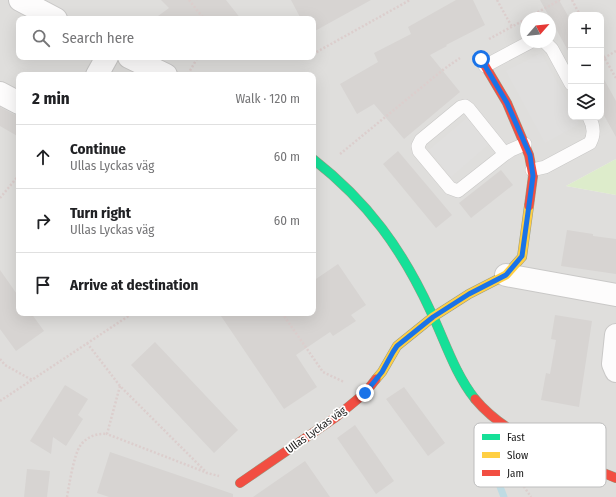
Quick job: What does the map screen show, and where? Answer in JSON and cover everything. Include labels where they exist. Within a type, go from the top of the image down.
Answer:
[{"type":"street","points":[[20,0],[50,16]]},
{"type":"street","points":[[99,72],[105,60]]},
{"type":"street","points":[[135,60],[160,72]]},
{"type":"street","name":"Ullas Lyckas väg","points":[[240,483],[336,417],[365,393],[382,372],[397,346],[433,317],[469,294],[506,275],[522,256],[533,176],[530,155],[507,103],[483,63]]},
{"type":"street","points":[[0,93],[16,102]]},
{"type":"street","points":[[316,161],[344,183],[386,232],[415,277],[457,372],[487,411],[503,423]]},
{"type":"street","points":[[506,275],[616,295]]},
{"type":"street","points":[[616,335],[613,364],[616,371]]},
{"type":"street","points":[[606,474],[616,478]]},
{"type":"lane","points":[[483,63],[520,46]]},
{"type":"lane","points":[[551,48],[568,78]]},
{"type":"lane","points":[[505,154],[465,106],[461,107],[421,140],[418,146],[419,152],[450,188],[458,191],[505,154],[525,144]]},
{"type":"lane","points":[[532,170],[546,167],[590,143],[594,136],[593,124],[591,120]]},
{"type":"path","points":[[188,0],[201,16]]},
{"type":"path","points":[[316,52],[410,0]]},
{"type":"path","points":[[497,0],[512,27]]},
{"type":"path","points":[[538,12],[560,0]]},
{"type":"path","points":[[572,0],[578,12]]},
{"type":"path","points":[[487,40],[520,22]]},
{"type":"path","points":[[616,51],[604,58],[616,78]]},
{"type":"path","points":[[324,167],[462,56]]},
{"type":"path","points":[[190,72],[196,60]]},
{"type":"path","points":[[0,198],[16,179]]},
{"type":"path","points":[[0,401],[128,316]]},
{"type":"path","points":[[284,316],[323,372],[365,393]]},
{"type":"path","points":[[87,343],[120,386],[207,473]]},
{"type":"path","points":[[0,359],[5,365],[32,380]]},
{"type":"path","points":[[107,434],[120,386]]},
{"type":"path","points":[[67,497],[72,472],[80,445],[89,437],[100,434],[107,434],[207,473],[240,483]]},
{"type":"shaded area","points":[[0,0],[616,0],[616,159],[566,186],[616,195],[616,497],[0,497]]},
{"type":"shaded area","points":[[541,53],[568,102],[568,120],[577,120],[579,124],[545,143],[506,71]]},
{"type":"shaded area","points":[[468,117],[490,143],[451,177],[429,150]]},
{"type":"green space","points":[[616,159],[616,195],[566,186]]},
{"type":"building","points":[[161,0],[226,0],[239,16],[158,16],[169,8]]},
{"type":"building","points":[[291,0],[371,0],[316,30],[316,16],[299,16]]},
{"type":"building","points":[[456,0],[473,0],[485,25],[430,55],[460,92],[404,139],[374,104],[357,114],[340,84],[378,62],[374,53],[411,34],[408,27]]},
{"type":"building","points":[[540,0],[559,0],[568,16],[568,51],[556,29],[556,12],[547,12]]},
{"type":"building","points":[[604,79],[616,101],[616,137],[604,115]]},
{"type":"building","points":[[0,107],[16,114],[16,135],[0,126]]},
{"type":"building","points":[[398,151],[452,215],[436,228],[383,164]]},
{"type":"building","points":[[501,170],[513,185],[471,218],[459,203]]},
{"type":"building","points":[[567,230],[593,234],[593,236],[616,239],[616,274],[561,266]]},
{"type":"building","points":[[338,264],[366,305],[351,315],[356,321],[333,336],[330,332],[296,355],[317,387],[284,409],[221,316],[316,316],[316,279]]},
{"type":"building","points":[[0,270],[16,293],[16,316],[33,316],[44,331],[16,351],[0,329]]},
{"type":"building","points":[[555,315],[592,321],[579,407],[541,400],[546,373],[550,374],[556,340],[551,339]]},
{"type":"building","points":[[155,342],[238,430],[214,453],[131,365]]},
{"type":"building","points":[[65,385],[88,399],[78,415],[83,419],[66,446],[53,437],[51,454],[30,441]]},
{"type":"building","points":[[404,387],[445,443],[428,456],[386,399]]},
{"type":"building","points":[[355,425],[394,481],[376,494],[337,438]]},
{"type":"building","points":[[110,452],[233,494],[233,497],[109,497],[97,493]]},
{"type":"building","points":[[305,461],[330,497],[253,497]]},
{"type":"building","points":[[27,469],[50,471],[47,497],[24,497]]},
{"type":"waterway","points":[[500,487],[504,497]]},
{"type":"traffic: fast","points":[[316,161],[351,192],[382,228],[395,247],[420,289],[461,378],[475,399]]},
{"type":"traffic: slow","points":[[376,379],[382,372],[397,346],[433,317],[469,294],[506,275],[522,257],[529,206]]},
{"type":"traffic: jam","points":[[481,59],[507,103],[529,155],[533,176],[529,206]]},
{"type":"traffic: jam","points":[[240,483],[336,417],[365,393],[376,379]]},
{"type":"traffic: jam","points":[[475,399],[501,423]]},
{"type":"traffic: jam","points":[[606,474],[616,478]]},
{"type":"route","points":[[365,393],[382,372],[397,346],[433,317],[469,294],[506,275],[522,256],[533,176],[530,155],[507,103],[481,59]]}]
